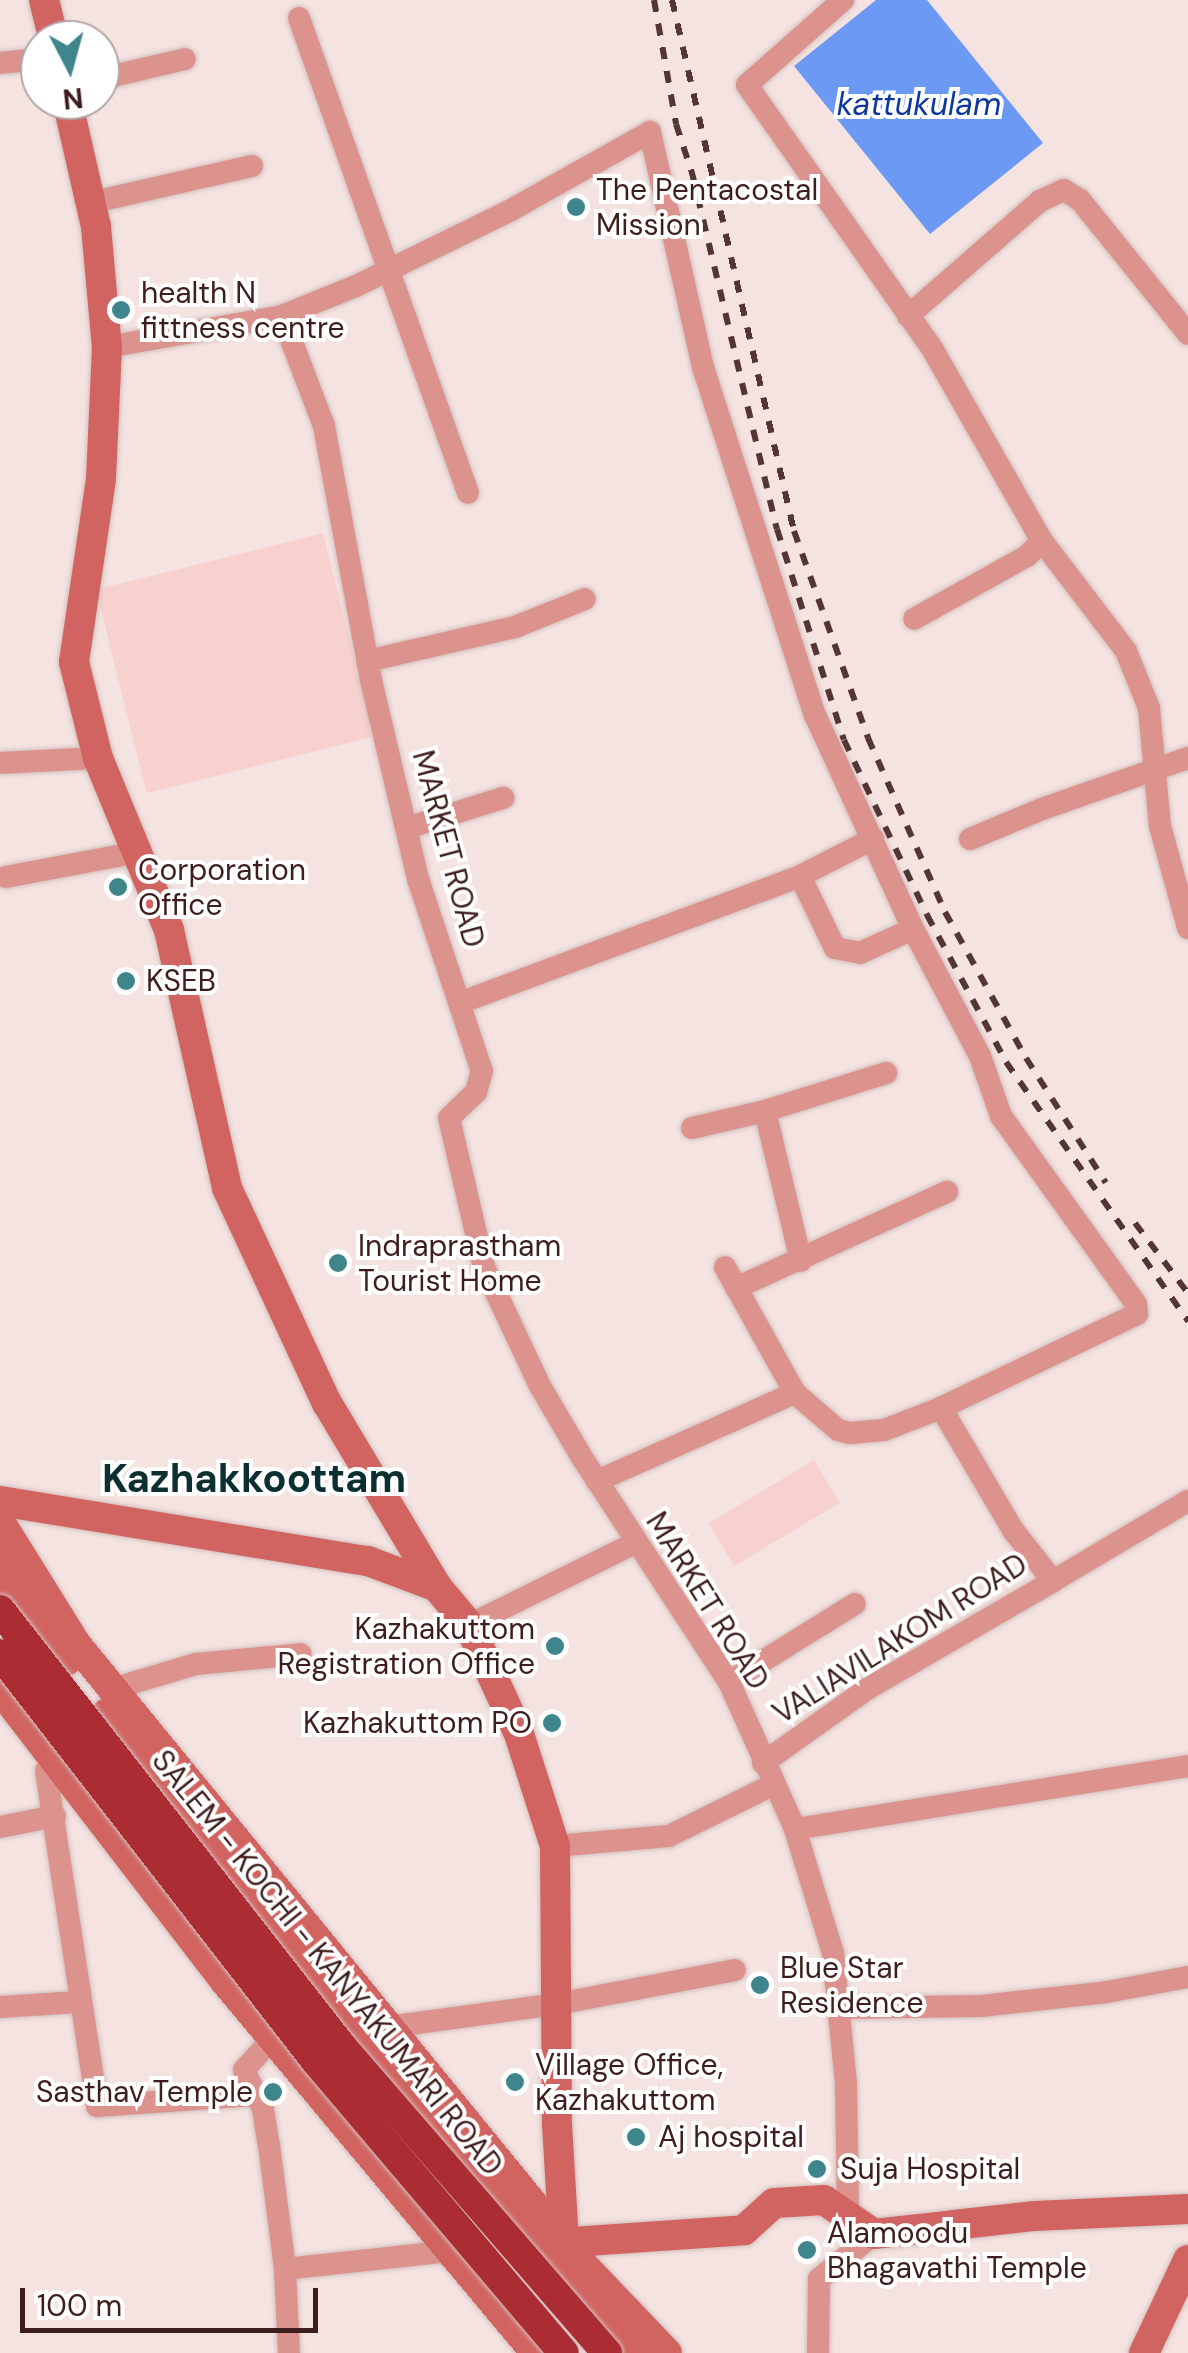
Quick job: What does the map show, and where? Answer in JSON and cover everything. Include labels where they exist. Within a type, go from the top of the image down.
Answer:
[{"type":"highway","name":"SALEM - KOCHI - KANYAKUMARI ROAD","points":[[0,1610],[342,2047],[607,2353]]},
{"type":"highway","points":[[0,1654],[316,2061],[564,2353]]},
{"type":"main road","points":[[71,120],[96,227],[107,347],[101,479],[74,662],[98,758],[169,930],[227,1188],[327,1403],[437,1587],[469,1625],[519,1734],[555,1846],[557,2124],[552,2245]]},
{"type":"main road","points":[[368,1561],[380,1540],[382,1490]]},
{"type":"main road","points":[[0,1500],[368,1561],[437,1587]]},
{"type":"main road","points":[[0,1522],[36,1587],[112,1689],[388,2027],[638,2353]]},
{"type":"main road","points":[[0,1565],[30,1617],[344,2016],[552,2245],[667,2353]]},
{"type":"main road","points":[[0,1688],[224,1980],[447,2251],[524,2353]]},
{"type":"main road","points":[[0,1713],[264,2049],[536,2353]]},
{"type":"main road","points":[[447,2251],[744,2230],[774,2203],[824,2200],[874,2234],[1035,2216],[1188,2209]]},
{"type":"main road","points":[[1144,2353],[1188,2260]]},
{"type":"street","points":[[843,0],[747,85],[932,350],[1042,540],[1126,651],[1149,708],[1160,826],[1188,928]]},
{"type":"street","points":[[299,18],[468,493]]},
{"type":"street","points":[[120,74],[185,59]]},
{"type":"street","points":[[107,347],[282,316],[511,210],[650,132],[709,386],[814,715],[914,929],[985,1067],[1002,1116],[1136,1304],[1137,1314],[941,1408],[884,1430],[838,1430],[794,1393],[730,1278],[801,1261],[947,1192]]},
{"type":"street","points":[[88,203],[252,166]]},
{"type":"street","points":[[908,316],[1040,201],[1064,190],[1080,200],[1188,334]]},
{"type":"street","name":"MARKET ROAD","points":[[282,316],[324,426],[367,661],[406,828],[440,950],[462,1002],[481,1082],[449,1118],[449,1130],[466,1183],[484,1268],[540,1386],[636,1543],[730,1682],[772,1785],[795,1829],[833,1953],[846,2084],[848,2217]]},
{"type":"street","points":[[914,620],[1027,556],[1042,540]]},
{"type":"street","points":[[367,661],[515,627],[585,599]]},
{"type":"street","points":[[0,763],[98,758]]},
{"type":"street","points":[[970,839],[1188,758]]},
{"type":"street","points":[[406,828],[502,798]]},
{"type":"street","points":[[462,1002],[800,876],[873,840]]},
{"type":"street","points":[[6,877],[138,852]]},
{"type":"street","points":[[800,876],[835,948],[860,953],[914,929]]},
{"type":"street","points":[[692,1128],[765,1111],[886,1073]]},
{"type":"street","points":[[765,1111],[801,1261]]},
{"type":"street","points":[[597,1480],[794,1393]]},
{"type":"street","name":"VALIAVILAKOM ROAD","points":[[762,1762],[867,1690],[1053,1580],[1014,1530],[941,1408]]},
{"type":"street","points":[[1053,1580],[1188,1501]]},
{"type":"street","points":[[469,1625],[636,1543]]},
{"type":"street","points":[[730,1682],[855,1604]]},
{"type":"street","points":[[112,1689],[196,1664],[301,1654]]},
{"type":"street","points":[[795,1829],[1188,1766]]},
{"type":"street","points":[[46,1771],[97,2106],[255,2095]]},
{"type":"street","points":[[555,1846],[668,1836],[772,1785]]},
{"type":"street","points":[[0,1826],[55,1816]]},
{"type":"street","points":[[388,2027],[557,2004],[735,1970]]},
{"type":"street","points":[[838,2008],[981,2006],[1107,1992],[1188,1977]]},
{"type":"street","points":[[0,2008],[80,2002]]},
{"type":"street","points":[[264,2049],[244,2070],[263,2109],[284,2269],[289,2353]]},
{"type":"street","points":[[818,2353],[818,2279],[874,2234]]},
{"type":"street","points":[[284,2269],[447,2251]]},
{"type":"shaded area","points":[[323,533],[374,737],[147,793],[96,590]]},
{"type":"shaded area","points":[[814,1460],[840,1503],[734,1566],[709,1523]]},
{"type":"water","name":"kattukulam","points":[[876,0],[927,0],[1043,143],[930,234],[794,66]]},
{"type":"railway","points":[[654,0],[676,124],[692,173],[777,529],[844,740],[927,915],[1006,1062],[1188,1321]]},
{"type":"railway","points":[[672,0],[794,531],[868,738],[945,912],[1026,1058],[1106,1183]]},
{"type":"railway","points":[[1135,1223],[1188,1293]]},
{"type":"place","name":"The Pentacostal Mission","points":[[576,207]]},
{"type":"place","name":"health N fittness centre","points":[[121,310]]},
{"type":"place","name":"Corporation Office","points":[[118,887]]},
{"type":"place","name":"KSEB","points":[[126,981]]},
{"type":"place","name":"Indraprastham Tourist Home","points":[[338,1263]]},
{"type":"place","name":"Kazhakuttom Registration Office","points":[[555,1646]]},
{"type":"place","name":"Kazhakuttom PO","points":[[552,1723]]},
{"type":"place","name":"Blue Star Residence","points":[[760,1985]]},
{"type":"place","name":"Village Office, Kazhakuttom","points":[[515,2082]]},
{"type":"place","name":"Sasthav Temple","points":[[273,2092]]},
{"type":"place","name":"Aj hospital","points":[[636,2137]]},
{"type":"place","name":"Suja Hospital","points":[[817,2169]]},
{"type":"place","name":"Alamoodu Bhagavathi Temple","points":[[807,2250]]},
{"type":"district","name":"Kazhakkoottam","points":[[254,1478]]}]
